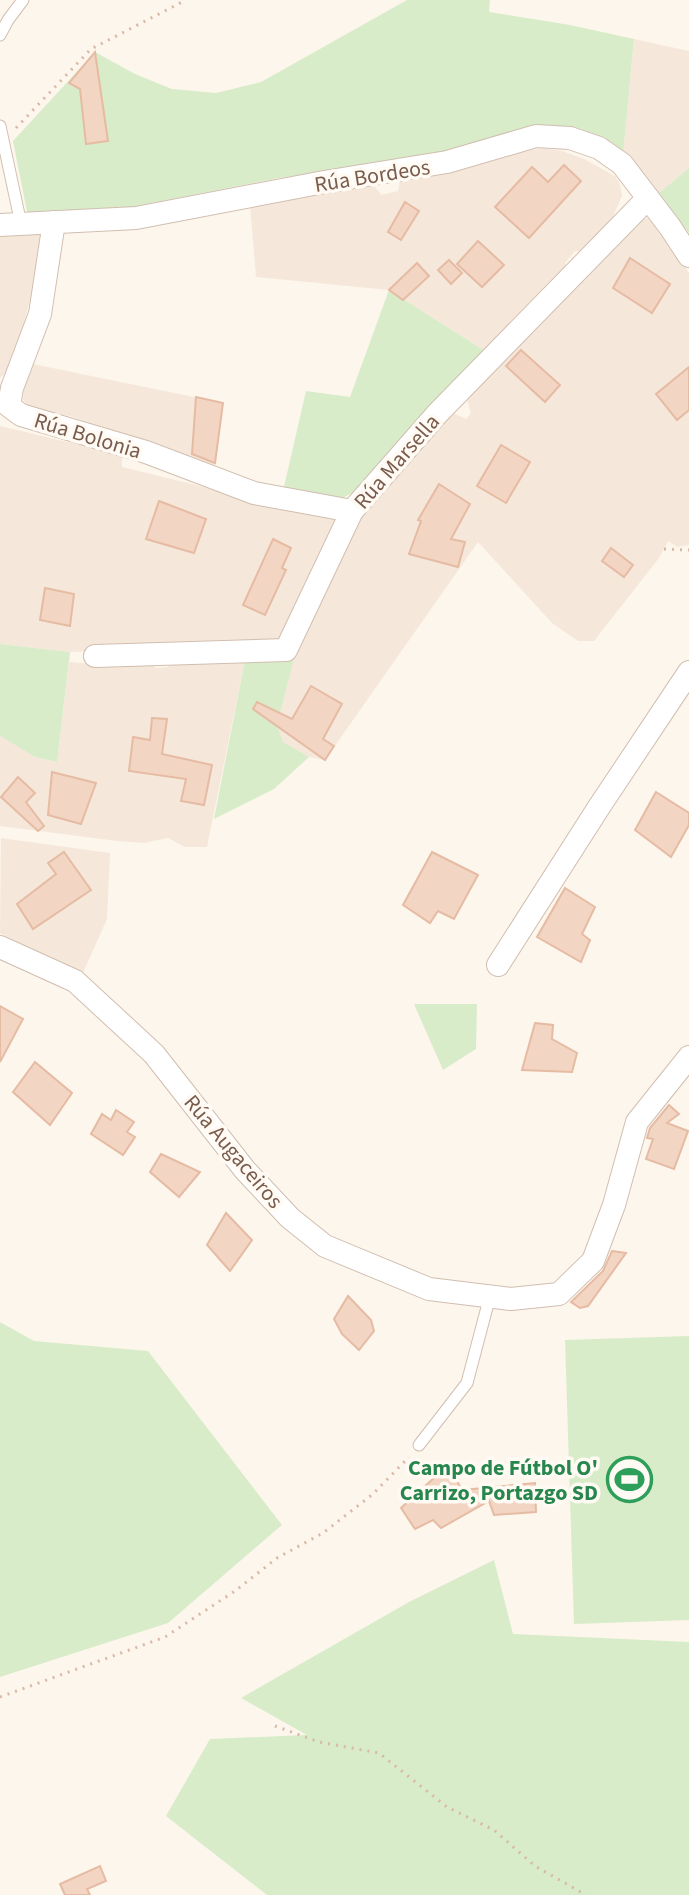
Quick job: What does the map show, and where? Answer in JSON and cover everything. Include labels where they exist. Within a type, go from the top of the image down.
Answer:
[{"type":"street","name":"Rúa Bordeos","points":[[10,225],[136,218],[447,162],[536,136],[570,138],[599,148],[622,164],[689,256]]},
{"type":"street","name":"Rúa Marsella","points":[[95,656],[286,650],[352,511],[437,414],[648,198]]},
{"type":"street","name":"Rúa Bolonia","points":[[54,222],[40,314],[12,388],[9,406],[21,415],[146,452],[254,493],[352,511]]},
{"type":"street","points":[[498,965],[689,672]]},
{"type":"street","name":"Rúa Augaceiros","points":[[0,947],[75,981],[132,1033],[154,1054],[245,1170],[290,1218],[325,1246],[429,1289],[511,1299],[559,1294],[593,1261],[614,1205],[637,1122],[689,1057]]},
{"type":"lane","points":[[0,35],[23,0]]},
{"type":"lane","points":[[0,126],[4,141],[10,225]]},
{"type":"lane","points":[[419,1445],[467,1383],[490,1296]]},
{"type":"path","points":[[4,141],[91,49],[186,0]]},
{"type":"path","points":[[664,549],[689,550]]},
{"type":"path","points":[[0,1697],[165,1637],[235,1591],[277,1558],[323,1533],[373,1494],[419,1445]]},
{"type":"path","points":[[275,1726],[319,1742],[379,1753],[447,1807],[494,1830],[535,1866],[586,1895]]},
{"type":"shaded area","points":[[634,39],[689,51],[689,168],[658,194],[623,155]]},
{"type":"shaded area","points":[[541,148],[584,159],[615,176],[622,196],[611,221],[584,252],[575,251],[565,263],[570,268],[485,351],[389,290],[256,277],[250,205],[374,185],[381,195],[398,191],[400,180]]},
{"type":"shaded area","points":[[651,217],[689,273],[689,545],[677,547],[668,541],[659,558],[594,641],[578,641],[552,623],[478,542],[325,760],[309,757],[282,742],[277,726],[294,659],[355,521],[451,412],[466,419],[471,413],[467,400],[517,343],[639,221]]},
{"type":"shaded area","points":[[43,231],[44,248],[12,367],[0,378],[0,232]]},
{"type":"shaded area","points":[[28,363],[223,403],[214,467],[70,416],[30,410],[23,399]]},
{"type":"shaded area","points":[[0,426],[122,455],[122,467],[336,519],[277,644],[70,652],[0,644]]},
{"type":"shaded area","points":[[245,660],[207,847],[185,847],[168,838],[144,843],[0,826],[0,736],[35,757],[57,762],[69,662],[120,666],[150,664],[156,668],[168,667],[172,662]]},
{"type":"shaded area","points":[[1,838],[110,853],[107,919],[82,975],[0,933]]},
{"type":"green space","points":[[407,0],[490,0],[489,12],[634,39],[623,155],[595,138],[279,178],[121,209],[27,212],[13,141],[95,52],[135,74],[172,89],[216,93],[261,82]]},
{"type":"green space","points":[[689,168],[689,233],[658,194]]},
{"type":"green space","points":[[389,290],[485,351],[352,493],[337,501],[283,491],[306,391],[350,397]]},
{"type":"green space","points":[[0,644],[70,652],[57,762],[35,757],[0,736]]},
{"type":"green space","points":[[294,659],[277,726],[283,742],[309,757],[274,789],[214,819],[245,660]]},
{"type":"green space","points":[[414,1004],[477,1004],[476,1049],[443,1070]]},
{"type":"green space","points":[[0,1322],[34,1341],[148,1351],[282,1525],[168,1623],[0,1677]]},
{"type":"green space","name":"Campo de Fútbol O' Carrizo, Portazgo SD","points":[[689,1336],[689,1620],[574,1624],[565,1340]]},
{"type":"green space","points":[[494,1560],[513,1634],[689,1642],[689,1895],[267,1895],[166,1816],[210,1739],[307,1735],[241,1698],[409,1602]]},
{"type":"building","points":[[95,52],[108,141],[86,144],[80,89],[69,83]]},
{"type":"building","points":[[564,165],[581,181],[529,238],[495,207],[532,167],[548,182]]},
{"type":"building","points":[[405,202],[419,211],[401,240],[388,232]]},
{"type":"building","points":[[478,241],[504,265],[482,287],[457,264]]},
{"type":"building","points":[[630,258],[670,284],[652,313],[613,288]]},
{"type":"building","points":[[449,260],[462,273],[451,284],[438,270]]},
{"type":"building","points":[[417,263],[429,276],[403,300],[389,290]]},
{"type":"building","points":[[521,350],[560,385],[545,402],[506,366]]},
{"type":"building","points":[[689,367],[689,410],[677,420],[656,394]]},
{"type":"building","points":[[196,397],[223,403],[215,463],[192,454]]},
{"type":"building","points":[[501,445],[530,462],[506,503],[477,486]]},
{"type":"building","points":[[439,484],[470,504],[451,539],[465,542],[458,567],[409,554],[421,521],[418,520]]},
{"type":"building","points":[[159,501],[206,519],[194,553],[146,539]]},
{"type":"building","points":[[273,539],[291,548],[282,568],[286,570],[265,615],[243,605]]},
{"type":"building","points":[[611,548],[633,565],[624,577],[602,561]]},
{"type":"building","points":[[45,588],[74,594],[70,626],[40,620]]},
{"type":"building","points":[[311,686],[342,704],[323,739],[334,746],[325,760],[253,709],[257,702],[292,719]]},
{"type":"building","points":[[152,718],[167,719],[162,754],[212,765],[204,805],[181,801],[186,779],[129,771],[133,737],[150,740]]},
{"type":"building","points":[[52,772],[96,783],[81,824],[48,815]]},
{"type":"building","points":[[18,777],[35,793],[26,802],[44,826],[38,831],[1,797]]},
{"type":"building","points":[[656,792],[689,813],[689,825],[671,857],[635,830]]},
{"type":"building","points":[[64,852],[91,890],[33,929],[17,904],[56,874],[48,863]]},
{"type":"building","points":[[432,852],[478,875],[454,919],[438,911],[430,923],[403,905]]},
{"type":"building","points":[[565,888],[595,907],[582,934],[590,940],[581,962],[537,937]]},
{"type":"building","points":[[0,1006],[23,1019],[0,1062]]},
{"type":"building","points":[[535,1023],[553,1025],[552,1039],[577,1053],[572,1072],[522,1070]]},
{"type":"building","points":[[35,1062],[72,1093],[50,1125],[13,1092]]},
{"type":"building","points":[[669,1105],[679,1114],[667,1123],[688,1131],[674,1169],[646,1159],[653,1139],[647,1138],[650,1128]]},
{"type":"building","points":[[116,1110],[134,1122],[127,1132],[135,1137],[123,1155],[91,1134],[102,1114],[111,1120]]},
{"type":"building","points":[[161,1154],[200,1172],[179,1197],[150,1172]]},
{"type":"building","points":[[226,1213],[252,1240],[230,1271],[207,1245]]},
{"type":"building","points":[[612,1251],[626,1253],[588,1306],[580,1308],[571,1302],[603,1271]]},
{"type":"building","points":[[348,1296],[371,1320],[374,1331],[359,1350],[342,1334],[334,1319]]},
{"type":"building","points":[[448,1465],[462,1490],[535,1483],[536,1512],[494,1515],[489,1501],[441,1528],[433,1520],[415,1529],[401,1508]]},
{"type":"building","points":[[100,1866],[106,1881],[87,1889],[90,1895],[65,1895],[60,1884]]},
{"type":"place","name":"Campo de Fútbol O' Carrizo, Portazgo SD","points":[[629,1480]]}]
